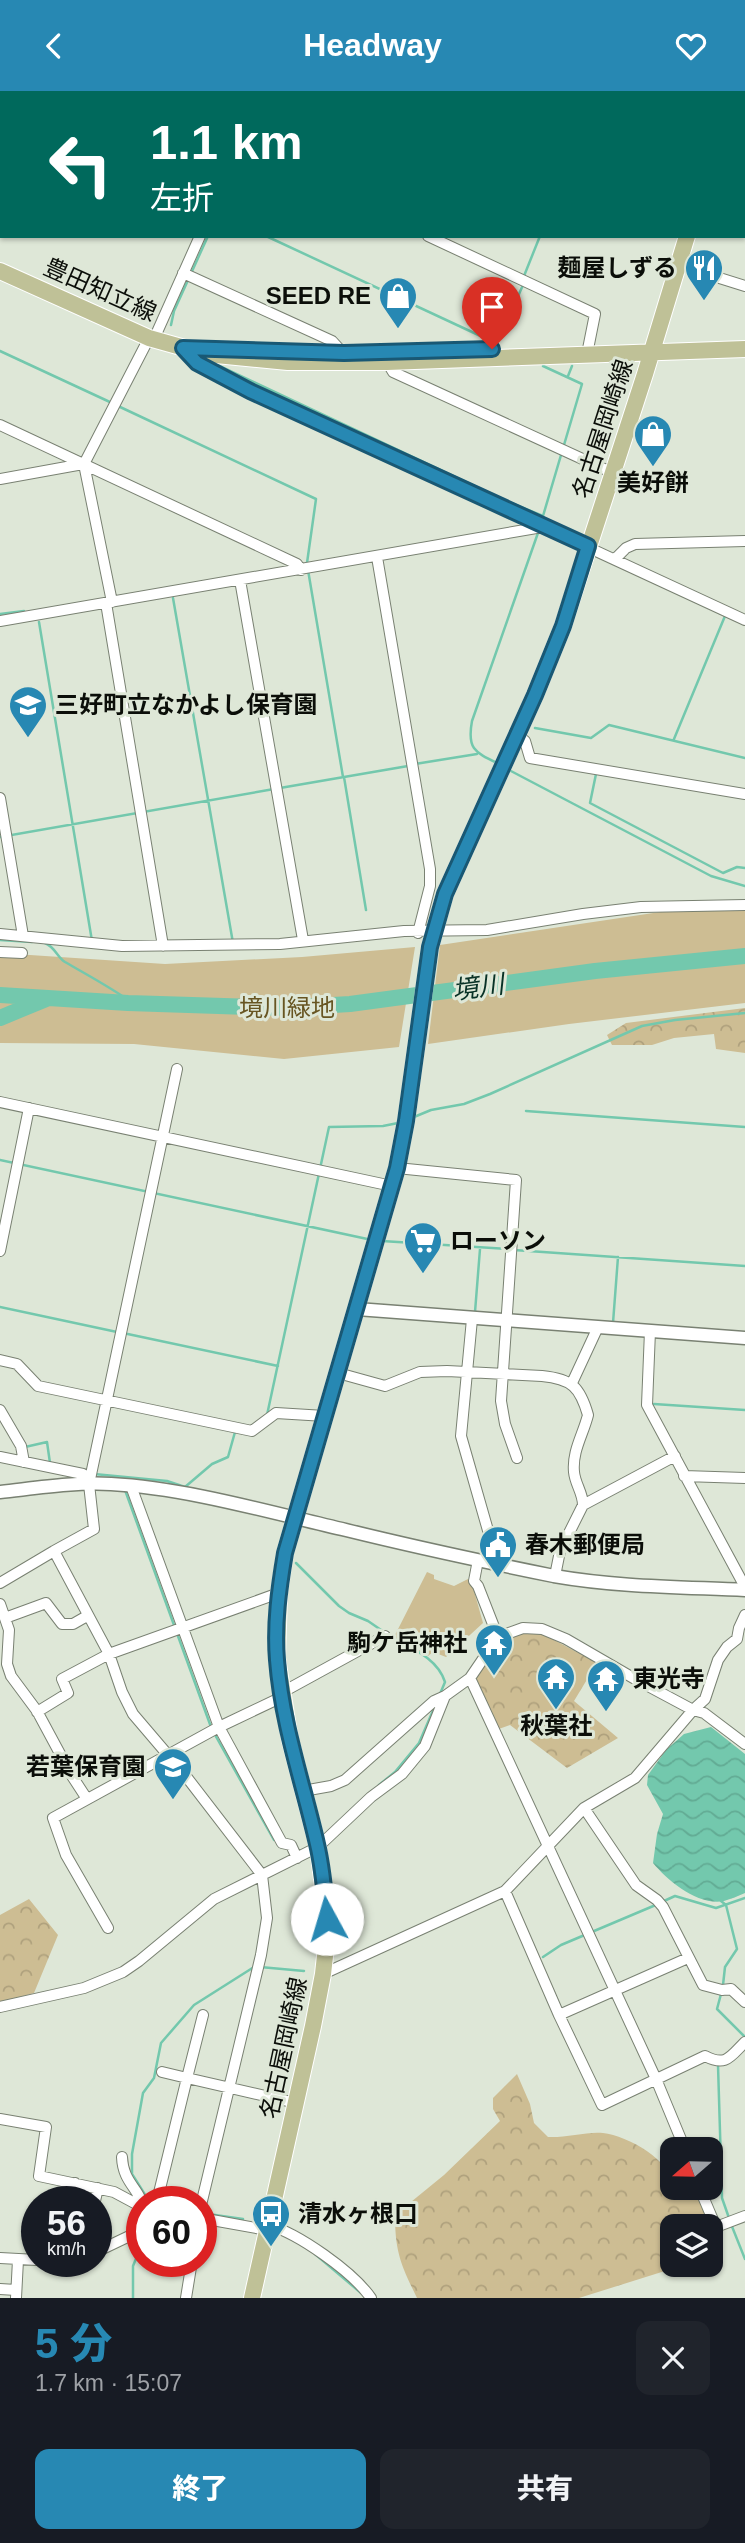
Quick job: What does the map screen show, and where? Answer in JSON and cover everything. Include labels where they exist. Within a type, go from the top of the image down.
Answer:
[{"type":"main road","name":"名古屋岡崎線","points":[[255,2297],[267,2228],[323,1974],[327,1919],[318,1847],[281,1695],[277,1658],[279,1593],[294,1517],[397,1168],[415,1054],[427,937],[563,626],[686,238]]},
{"type":"main road","name":"豊田知立線","points":[[0,271],[152,339],[206,354],[288,362],[387,362],[745,349]]},
{"type":"main road","name":"豊田知立線","points":[[183,348],[344,353],[561,349],[587,354]]},
{"type":"street","points":[[163,946],[109,603],[84,464],[152,339],[199,238]]},
{"type":"street","points":[[432,238],[595,314],[587,354]]},
{"type":"street","points":[[678,265],[745,286]]},
{"type":"street","points":[[183,273],[332,341],[344,353]]},
{"type":"street","points":[[183,348],[197,363],[250,391],[548,526],[745,620]]},
{"type":"street","points":[[387,362],[393,372],[613,473]]},
{"type":"street","points":[[0,425],[297,563],[300,570]]},
{"type":"street","points":[[0,479],[84,464]]},
{"type":"street","points":[[0,621],[548,526]]},
{"type":"street","points":[[615,559],[626,548],[635,544],[744,538]]},
{"type":"street","points":[[377,557],[430,869],[427,937]]},
{"type":"street","points":[[240,580],[303,940]]},
{"type":"street","points":[[516,735],[525,741],[530,758],[745,794]]},
{"type":"street","points":[[0,798],[23,936]]},
{"type":"street","points":[[0,934],[78,943],[163,946],[280,944],[404,932],[427,937],[641,907],[745,905]]},
{"type":"street","points":[[0,952],[22,953]]},
{"type":"street","points":[[87,1484],[177,1069]]},
{"type":"street","points":[[0,1102],[392,1186]]},
{"type":"street","points":[[0,1251],[29,1108]]},
{"type":"street","points":[[397,1168],[516,1180],[501,1407],[517,1458]]},
{"type":"street","points":[[357,1309],[745,1338]]},
{"type":"street","points":[[472,1319],[461,1436],[489,1534],[508,1566]]},
{"type":"street","points":[[572,1383],[598,1328]]},
{"type":"street","points":[[650,1331],[647,1405],[745,1589]]},
{"type":"street","points":[[0,1360],[17,1364],[38,1386],[252,1431],[276,1413],[325,1416]]},
{"type":"street","points":[[338,1373],[385,1386],[420,1372],[558,1378],[572,1383],[579,1391],[588,1415],[573,1457],[574,1475],[583,1497],[583,1505],[560,1551],[555,1576]]},
{"type":"street","points":[[0,1410],[21,1446],[24,1462]]},
{"type":"street","points":[[0,1457],[83,1474],[94,1529],[0,1583]]},
{"type":"street","points":[[583,1505],[675,1457]]},
{"type":"street","points":[[684,1476],[745,1478]]},
{"type":"street","points":[[0,1492],[87,1484],[166,1490],[555,1576],[598,1583],[745,1589]]},
{"type":"street","points":[[131,1486],[219,1727],[282,1843],[291,1845],[297,1858]]},
{"type":"street","points":[[54,1551],[109,1654],[133,1714],[262,1875],[267,1918],[261,1955],[206,2186]]},
{"type":"street","points":[[478,1560],[474,1581],[498,1637]]},
{"type":"street","points":[[37,1712],[68,1693],[62,1679],[109,1654],[279,1593]]},
{"type":"street","points":[[5,1618],[46,1603],[62,1624],[73,1624],[87,1616]]},
{"type":"street","points":[[0,1604],[9,1630],[6,1664],[11,1676],[37,1712],[87,1799]]},
{"type":"street","points":[[323,1974],[505,1891],[584,1808],[635,1778],[705,1699],[718,1660],[737,1639],[745,1615]]},
{"type":"street","points":[[303,1791],[331,1786],[345,1780],[434,1700],[445,1696],[470,1678],[498,1637],[523,1628],[542,1629],[566,1639],[693,1710],[704,1713],[745,1744]]},
{"type":"street","points":[[108,1928],[77,1876],[52,1818],[385,1636]]},
{"type":"street","points":[[470,1678],[656,2079],[680,2137]]},
{"type":"street","points":[[0,2007],[84,1988],[123,1972],[214,1899],[318,1847],[414,1762],[425,1746],[445,1696]]},
{"type":"street","points":[[584,1808],[636,1885],[663,1907],[703,1985],[722,1990],[731,1989],[745,2002]]},
{"type":"street","points":[[505,1891],[602,2105],[705,2056],[717,2062],[727,2060],[745,2042]]},
{"type":"street","points":[[559,2015],[688,1958]]},
{"type":"street","points":[[161,2186],[203,2015]]},
{"type":"street","points":[[162,2073],[296,2103]]},
{"type":"street","points":[[0,2119],[47,2127],[39,2176],[89,2186]]},
{"type":"street","points":[[112,2192],[142,2207],[141,2200],[126,2179],[122,2157]]},
{"type":"street","points":[[705,2200],[716,2227],[745,2216]]},
{"type":"street","points":[[217,2220],[267,2228],[309,2244],[371,2298]]},
{"type":"street","points":[[0,2258],[18,2260],[16,2294],[0,2289]]},
{"type":"street","points":[[186,2298],[189,2277]]},
{"type":"green space","points":[[745,910],[745,1003],[428,1044],[440,945],[660,912]]},
{"type":"green space","name":"境川緑地","points":[[415,947],[399,1047],[284,1059],[134,1044],[0,1043],[0,953],[165,964],[302,957]]},
{"type":"green space","points":[[745,1008],[745,1053],[716,1049],[714,1034],[674,1038],[652,1045],[612,1045],[607,1035],[626,1023]]},
{"type":"green space","points":[[427,1572],[434,1575],[434,1579],[454,1586],[468,1579],[473,1587],[483,1623],[446,1657],[433,1652],[428,1656],[394,1637]]},
{"type":"green space","points":[[522,1631],[543,1634],[597,1663],[574,1701],[618,1738],[567,1768],[510,1725],[496,1730],[475,1678],[499,1644]]},
{"type":"green space","points":[[29,1899],[58,1935],[34,1993],[0,2003],[0,1915]]},
{"type":"green space","points":[[517,2074],[530,2104],[534,2123],[548,2137],[597,2133],[613,2135],[636,2144],[660,2162],[660,2200],[701,2200],[707,2214],[660,2214],[660,2273],[579,2298],[417,2298],[400,2258],[395,2215],[444,2175],[500,2121],[493,2109],[493,2098]]},
{"type":"water","points":[[711,1727],[745,1754],[745,1893],[714,1902],[684,1891],[653,1863],[663,1814],[647,1785],[648,1775],[666,1750],[684,1734]]},
{"type":"waterway","points":[[171,325],[174,311],[207,238]]},
{"type":"waterway","points":[[270,238],[487,339]]},
{"type":"waterway","points":[[524,276],[539,238]]},
{"type":"waterway","points":[[500,337],[523,285]]},
{"type":"waterway","points":[[0,351],[112,403]]},
{"type":"waterway","points":[[211,362],[543,516],[541,524]]},
{"type":"waterway","points":[[543,366],[582,384],[543,516]]},
{"type":"waterway","points":[[568,376],[572,366]]},
{"type":"waterway","points":[[118,406],[316,499],[307,563]]},
{"type":"waterway","points":[[497,763],[474,748],[471,737],[472,721],[539,530]]},
{"type":"waterway","points":[[308,570],[343,777]]},
{"type":"waterway","points":[[173,598],[233,943]]},
{"type":"waterway","points":[[0,614],[24,611]]},
{"type":"waterway","points":[[674,739],[725,616]]},
{"type":"waterway","points":[[39,622],[92,941]]},
{"type":"waterway","points":[[535,728],[591,738],[609,725],[745,758]]},
{"type":"waterway","points":[[415,764],[477,754]]},
{"type":"waterway","points":[[280,788],[408,766]]},
{"type":"waterway","points":[[509,770],[711,876],[745,886]]},
{"type":"waterway","points":[[596,774],[590,803],[723,873],[737,867],[745,868]]},
{"type":"waterway","points":[[344,777],[366,910]]},
{"type":"waterway","points":[[0,837],[274,789]]},
{"type":"waterway","points":[[0,940],[32,942]]},
{"type":"waterway","points":[[45,943],[65,962],[134,1004]]},
{"type":"waterway","name":"境川","points":[[0,995],[128,1003],[283,1008],[350,1004],[595,971],[745,956]]},
{"type":"waterway","points":[[0,1018],[46,999]]},
{"type":"waterway","points":[[414,1117],[490,1094],[642,1026],[745,1013]]},
{"type":"waterway","points":[[526,1111],[745,1127]]},
{"type":"waterway","points":[[267,1415],[329,1127],[383,1126],[398,1123]]},
{"type":"waterway","points":[[0,1160],[372,1240]]},
{"type":"waterway","points":[[382,1241],[508,1249]]},
{"type":"waterway","points":[[475,1312],[480,1249]]},
{"type":"waterway","points":[[514,1250],[745,1266]]},
{"type":"waterway","points":[[613,1323],[618,1257]]},
{"type":"waterway","points":[[0,1307],[117,1332]]},
{"type":"waterway","points":[[123,1333],[278,1366]]},
{"type":"waterway","points":[[654,1404],[745,1410]]},
{"type":"waterway","points":[[94,1474],[167,1481],[185,1487],[212,1464],[228,1457],[235,1432]]},
{"type":"waterway","points":[[25,1447],[47,1442],[50,1463]]},
{"type":"waterway","points":[[125,1490],[211,1727]]},
{"type":"waterway","points":[[296,1563],[339,1606],[384,1632]]},
{"type":"waterway","points":[[389,1636],[422,1654],[436,1666],[445,1682],[440,1694]]},
{"type":"waterway","points":[[379,1785],[395,1772],[419,1743],[435,1706]]},
{"type":"waterway","points":[[214,1733],[274,1840]]},
{"type":"waterway","points":[[664,1901],[675,1896],[716,1908],[745,1898]]},
{"type":"waterway","points":[[721,1901],[726,1905],[737,1949],[725,1967],[723,1985]]},
{"type":"waterway","points":[[543,1957],[561,1945],[658,1904]]},
{"type":"waterway","points":[[140,2186],[132,2174],[132,2154],[143,2093],[154,2078],[161,2043],[194,2005],[254,1967]]},
{"type":"waterway","points":[[260,1967],[304,1971]]},
{"type":"waterway","points":[[721,1994],[717,2009],[744,2036]]},
{"type":"waterway","points":[[718,2065],[722,2198],[729,2218]]},
{"type":"waterway","points":[[217,2215],[243,2219]]},
{"type":"waterway","points":[[731,2224],[745,2259]]},
{"type":"waterway","points":[[315,2254],[361,2293]]},
{"type":"waterway","points":[[133,2277],[133,2298]]},
{"type":"place","name":"麺屋しずる","points":[[704,302]]},
{"type":"place","name":"SEED RE","points":[[398,330]]},
{"type":"place","name":"美好餅","points":[[653,468]]},
{"type":"place","name":"三好町立なかよし保育園","points":[[28,739]]},
{"type":"place","name":"ローソン","points":[[423,1275]]},
{"type":"place","name":"春木郵便局","points":[[498,1579]]},
{"type":"place","name":"駒ケ岳神社","points":[[494,1677]]},
{"type":"place","name":"秋葉社","points":[[556,1711]]},
{"type":"place","name":"東光寺","points":[[606,1713]]},
{"type":"place","name":"若葉保育園","points":[[173,1801]]},
{"type":"place","name":"清水ヶ根口","points":[[271,2248]]},
{"type":"route","points":[[327,1919],[318,1847],[290,1740],[281,1693],[277,1628],[285,1553],[397,1168],[430,947],[445,894],[535,695],[563,626],[588,546],[250,391],[197,363],[183,348],[292,353],[492,349]]}]
